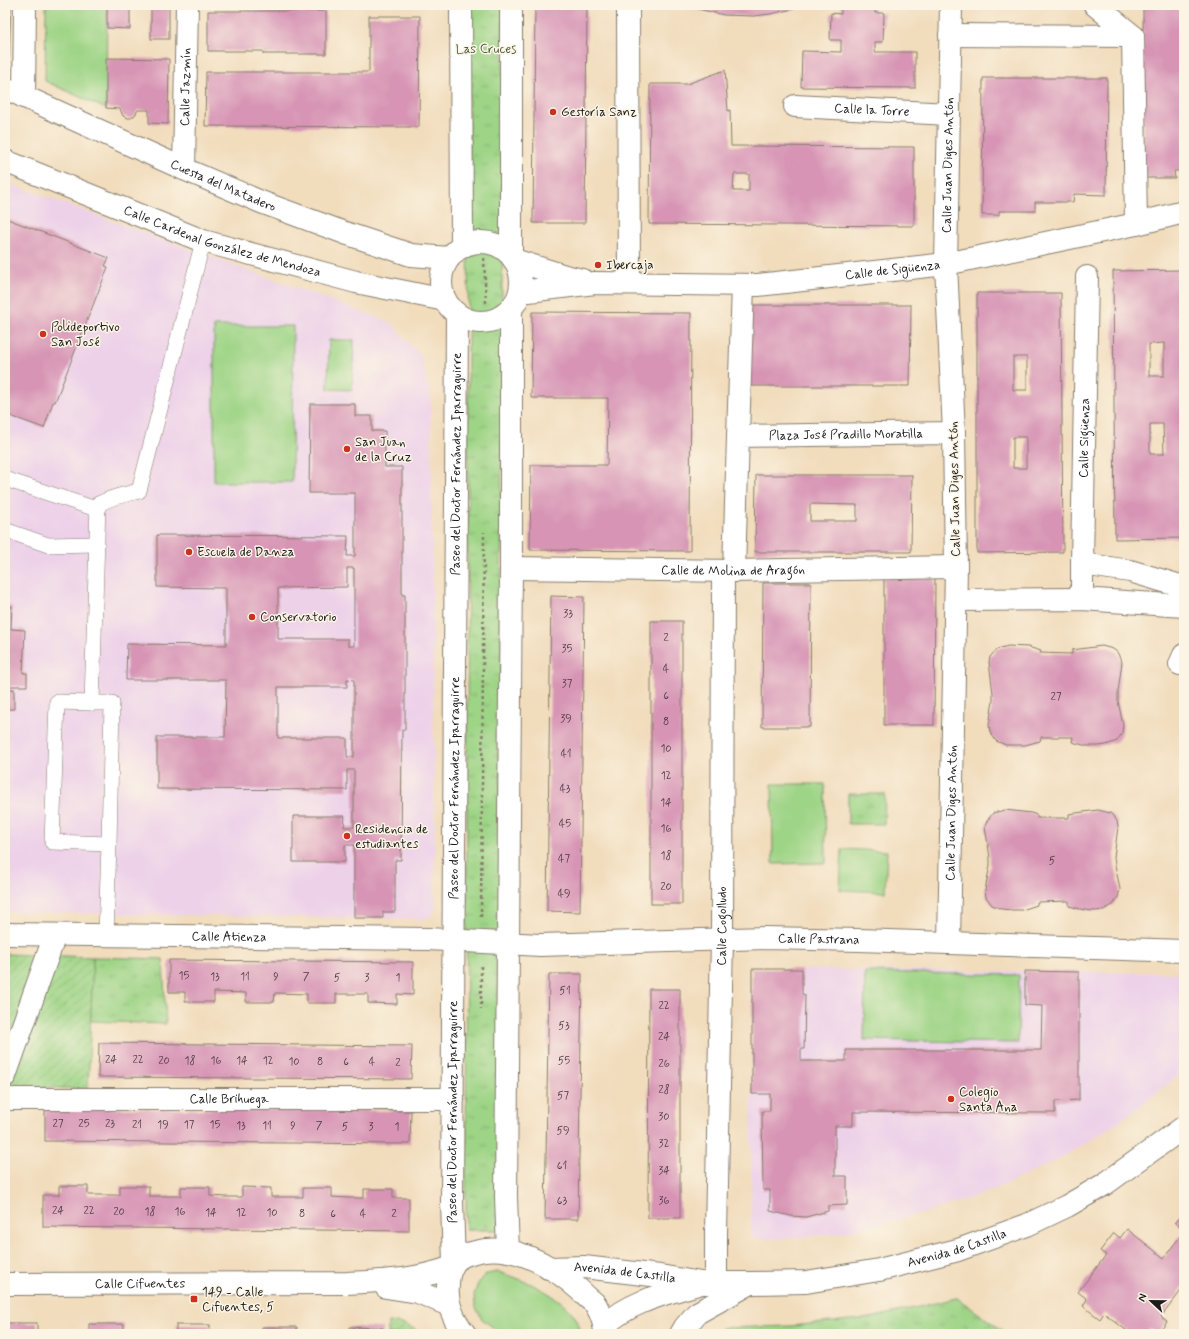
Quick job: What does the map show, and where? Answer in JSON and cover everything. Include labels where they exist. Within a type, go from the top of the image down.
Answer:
[{"type":"street","points":[[14,92],[25,5]]},
{"type":"street","name":"Calle Jazmín","points":[[184,169],[187,5]]},
{"type":"street","points":[[456,252],[461,5]]},
{"type":"street","points":[[508,1251],[506,1197],[511,568],[515,301],[521,278],[520,272],[513,257],[511,5]]},
{"type":"street","points":[[628,5],[628,283]]},
{"type":"street","name":"Calle Juan Diges Antón","points":[[949,943],[956,600],[954,433],[946,264],[951,5]]},
{"type":"street","points":[[1095,5],[1133,36],[1136,224]]},
{"type":"street","points":[[950,35],[1133,36]]},
{"type":"street","name":"Cuesta del Matadero","points":[[14,92],[261,202],[345,233],[411,255],[456,252],[473,243],[483,242]]},
{"type":"street","name":"Calle la Torre","points":[[795,106],[949,114]]},
{"type":"street","name":"Calle Cardenal González de Mendoza","points":[[5,161],[203,241],[451,307],[471,321],[486,322]]},
{"type":"street","name":"Calle de Sigüenza","points":[[515,301],[595,283],[758,285],[946,264],[1136,224],[1184,212]]},
{"type":"street","name":"Calle de Sigüenza","points":[[483,242],[498,246],[513,257],[565,276],[595,283]]},
{"type":"street","name":"Paseo del Doctor Fernández Iparraguirre","points":[[449,1305],[447,1292],[448,1278],[453,1265],[451,307],[442,290],[442,278],[444,268],[456,252]]},
{"type":"street","name":"Calle Sigüenza","points":[[1082,599],[1087,277]]},
{"type":"street","points":[[728,571],[738,436],[743,285]]},
{"type":"street","points":[[486,322],[500,318],[515,301]]},
{"type":"street","name":"Plaza José Pradillo Moratilla","points":[[738,436],[954,433]]},
{"type":"street","points":[[1082,564],[1130,571],[1184,587]]},
{"type":"street","name":"Calle de Molina de Aragón","points":[[511,568],[728,571],[956,567]]},
{"type":"street","name":"Calle Cogolludo","points":[[709,1283],[716,1225],[728,571]]},
{"type":"street","points":[[956,600],[1082,599],[1184,606]]},
{"type":"street","name":"Calle Atienza","points":[[5,934],[453,940]]},
{"type":"street","points":[[5,1076],[55,935]]},
{"type":"street","name":"Calle Pastrana","points":[[453,940],[540,945],[765,938],[1184,951]]},
{"type":"street","name":"Calle Brihuega","points":[[5,1099],[453,1099]]},
{"type":"street","name":"Avenida de Castilla","points":[[548,1268],[584,1267],[709,1283],[751,1284],[806,1282],[879,1270],[958,1250],[1027,1225],[1068,1206],[1105,1184],[1184,1127]]},
{"type":"street","name":"Calle Cifuentes","points":[[5,1284],[347,1283],[389,1280],[440,1272],[453,1265],[466,1254],[495,1249],[523,1255],[548,1268],[576,1286],[595,1305],[605,1330]]},
{"type":"street","name":"Calle Cifuentes","points":[[347,1283],[418,1292],[449,1305]]},
{"type":"street","name":"Avenida de Castilla","points":[[605,1330],[616,1315],[639,1302],[709,1283]]},
{"type":"street","points":[[681,1334],[697,1313],[751,1284]]},
{"type":"street","points":[[449,1305],[454,1318],[464,1333]]},
{"type":"lane","points":[[5,479],[93,508],[98,504],[112,498],[139,491],[203,241]]},
{"type":"lane","points":[[92,703],[98,504]]},
{"type":"lane","points":[[5,530],[48,545],[97,544]]},
{"type":"lane","points":[[106,935],[109,844],[112,703],[57,702],[52,842],[109,844]]},
{"type":"path","points":[[483,242],[486,322]]},
{"type":"path","points":[[481,1013],[480,942],[484,529]]},
{"type":"shaded area","points":[[5,182],[390,322],[421,356],[431,399],[435,911],[427,919],[5,912]]},
{"type":"shaded area","name":"Colegio Santa Ana","points":[[752,969],[1184,973],[1184,1071],[1109,1129],[1064,1156],[1025,1176],[983,1194],[928,1212],[874,1226],[830,1234],[778,1239],[751,1238]]},
{"type":"green space","points":[[46,5],[107,5],[106,109],[45,81]]},
{"type":"green space","name":"Las Cruces","points":[[469,5],[503,5],[499,1230],[466,1230]]},
{"type":"green space","points":[[214,326],[293,326],[292,482],[214,482]]},
{"type":"green space","points":[[329,340],[354,340],[352,390],[328,389]]},
{"type":"green space","points":[[772,784],[825,784],[826,863],[773,864]]},
{"type":"green space","points":[[848,794],[885,794],[884,824],[848,824]]},
{"type":"green space","points":[[842,849],[887,851],[885,892],[840,890]]},
{"type":"green space","points":[[5,954],[93,957],[88,1089],[5,1086]]},
{"type":"green space","points":[[93,957],[163,959],[166,1024],[90,1021]]},
{"type":"green space","points":[[865,972],[1019,975],[1018,1043],[864,1040]]},
{"type":"green space","points":[[497,1272],[532,1284],[556,1298],[574,1315],[579,1326],[580,1334],[502,1334],[482,1319],[475,1306],[474,1295],[481,1279],[487,1274]]},
{"type":"green space","points":[[957,1298],[1007,1334],[722,1334],[722,1328],[791,1326],[871,1318]]},
{"type":"green space","points":[[388,1322],[406,1325],[422,1334],[388,1334]]},
{"type":"building","points":[[5,5],[11,5],[9,57],[5,59]]},
{"type":"building","points":[[107,5],[130,6],[130,29],[107,28]]},
{"type":"building","points":[[151,5],[169,5],[169,39],[151,39]]},
{"type":"building","points":[[535,5],[587,5],[585,223],[533,223]]},
{"type":"building","points":[[688,5],[798,5],[798,8],[754,16],[724,15]]},
{"type":"building","points":[[841,5],[875,5],[875,13],[884,13],[883,42],[875,42],[875,52],[915,52],[915,88],[801,87],[802,51],[841,52],[841,40],[830,40],[831,13],[841,14]]},
{"type":"building","points":[[1143,6],[1184,6],[1184,171],[1174,171],[1175,178],[1144,178]]},
{"type":"building","points":[[208,11],[326,11],[326,54],[263,54],[263,51],[208,51]]},
{"type":"building","points":[[369,16],[420,16],[419,127],[205,126],[206,72],[369,72]]},
{"type":"building","points":[[106,58],[169,59],[168,124],[149,123],[149,110],[138,110],[135,115],[128,118],[123,116],[120,109],[106,108]]},
{"type":"building","points":[[725,70],[728,111],[730,110],[731,146],[914,147],[914,226],[649,224],[650,84],[687,84]],"holes":[[[734,174],[749,174],[749,191],[733,191]]]},
{"type":"building","points":[[983,78],[1107,78],[1106,195],[1074,194],[1073,202],[1035,202],[1035,211],[999,211],[999,215],[982,215]]},
{"type":"building","name":"Polideportivo San José","points":[[5,218],[109,258],[105,266],[108,267],[55,402],[53,402],[44,428],[5,414]]},
{"type":"building","points":[[1184,270],[1184,538],[1115,539],[1113,271]],"holes":[[[1164,343],[1164,376],[1149,376],[1149,344]],[[1150,424],[1163,424],[1164,454],[1150,454]]]},
{"type":"building","points":[[977,293],[1061,293],[1063,552],[977,553]],"holes":[[[1013,357],[1027,357],[1027,390],[1013,390]],[[1013,437],[1026,437],[1026,468],[1013,468]]]},
{"type":"building","points":[[750,305],[911,305],[910,386],[749,386]]},
{"type":"building","points":[[532,312],[691,313],[690,551],[530,550],[531,465],[607,465],[608,398],[531,398]]},
{"type":"building","name":"Conservatorio","points":[[310,404],[355,404],[355,416],[372,416],[372,431],[385,431],[385,467],[402,467],[402,595],[405,595],[405,730],[402,730],[401,860],[395,860],[395,912],[383,912],[383,918],[354,918],[354,845],[345,845],[345,862],[293,862],[293,816],[345,816],[344,827],[354,827],[354,770],[347,770],[347,790],[157,789],[157,737],[225,737],[226,680],[126,680],[127,644],[226,645],[226,588],[157,587],[157,535],[348,536],[347,556],[355,556],[355,493],[309,493]],"holes":[[[347,568],[354,568],[354,646],[348,646],[348,639],[278,639],[278,588],[347,587]],[[347,679],[354,680],[354,757],[347,757],[347,738],[278,738],[278,687],[347,687]]]},
{"type":"building","points":[[756,475],[912,475],[911,552],[755,552]],"holes":[[[810,504],[857,505],[857,521],[810,521]]]},
{"type":"building","points":[[884,578],[935,578],[934,725],[884,725]]},
{"type":"building","points":[[763,583],[811,583],[810,727],[762,727]]},
{"type":"building","points":[[551,596],[584,597],[580,912],[547,911]]},
{"type":"building","points":[[5,606],[12,606],[11,629],[25,630],[23,673],[27,673],[27,686],[9,686],[9,689],[14,689],[14,709],[5,709]]},
{"type":"building","points":[[651,621],[682,621],[682,904],[651,904]]},
{"type":"building","points":[[1008,646],[1028,647],[1041,651],[1040,653],[1072,654],[1072,650],[1102,646],[1113,649],[1117,652],[1122,662],[1118,701],[1123,725],[1122,733],[1117,741],[1106,745],[1087,746],[1072,742],[1073,737],[1041,737],[1040,741],[1025,745],[1006,745],[996,741],[990,732],[989,725],[993,693],[989,662],[990,657],[997,649]]},
{"type":"building","points":[[1005,810],[1031,813],[1037,815],[1037,818],[1069,818],[1069,814],[1098,810],[1110,813],[1117,821],[1118,827],[1114,857],[1120,889],[1118,897],[1113,905],[1103,910],[1095,911],[1069,906],[1069,901],[1037,902],[1037,905],[1022,910],[1002,909],[992,905],[986,897],[985,890],[990,857],[985,827],[987,821],[993,813]]},
{"type":"building","points":[[169,960],[413,962],[413,995],[397,994],[397,1004],[368,1003],[368,994],[336,994],[336,1003],[307,1003],[307,994],[275,993],[274,1002],[246,1002],[246,993],[214,992],[214,1002],[185,1002],[185,992],[169,992]]},
{"type":"building","points":[[752,969],[802,969],[802,994],[805,995],[804,1049],[801,1049],[801,1061],[846,1061],[846,1050],[1041,1050],[1042,1006],[1025,1005],[1025,971],[1079,972],[1079,1100],[1055,1101],[1055,1113],[853,1112],[853,1126],[835,1126],[835,1176],[847,1176],[847,1205],[828,1206],[828,1211],[806,1217],[791,1216],[770,1211],[770,1190],[763,1190],[762,1111],[770,1111],[770,1094],[752,1094]]},
{"type":"building","points":[[549,974],[582,974],[578,1219],[545,1219]]},
{"type":"building","points":[[649,989],[680,989],[680,1218],[648,1218]]},
{"type":"building","points":[[99,1043],[412,1046],[411,1079],[98,1077]]},
{"type":"building","points":[[45,1108],[411,1111],[410,1144],[45,1141]]},
{"type":"building","points":[[59,1186],[88,1186],[88,1195],[120,1195],[120,1186],[149,1186],[149,1196],[181,1196],[181,1187],[210,1187],[210,1196],[226,1197],[242,1197],[242,1187],[271,1188],[271,1197],[303,1197],[303,1188],[332,1188],[332,1197],[364,1198],[364,1189],[393,1189],[393,1198],[409,1198],[409,1231],[43,1227],[43,1195],[59,1195]]},
{"type":"building","points":[[1184,1211],[1184,1229],[1175,1222]]},
{"type":"building","points":[[1127,1229],[1164,1258],[1184,1231],[1184,1287],[1161,1317],[1167,1322],[1158,1334],[1150,1329],[1146,1334],[1131,1334],[1104,1313],[1100,1319],[1083,1306],[1087,1299],[1078,1292],[1106,1255],[1100,1251],[1114,1233],[1120,1238]]},
{"type":"building","points":[[5,1323],[37,1323],[37,1334],[5,1334]]},
{"type":"building","points":[[89,1324],[124,1324],[124,1334],[89,1334]]},
{"type":"building","points":[[176,1325],[210,1325],[210,1334],[176,1334]]},
{"type":"building","points":[[262,1327],[297,1327],[296,1334],[262,1334]]},
{"type":"building","points":[[349,1327],[383,1328],[383,1334],[349,1334]]},
{"type":"place","name":"Gestoría Sanz","points":[[553,112]]},
{"type":"place","name":"Ibercaja","points":[[598,265]]},
{"type":"place","name":"Polideportivo San José","points":[[43,334]]},
{"type":"place","name":"San Juan de la Cruz","points":[[347,449]]},
{"type":"place","name":"Escuela de Danza","points":[[189,552]]},
{"type":"place","name":"Conservatorio","points":[[252,617]]},
{"type":"place","name":"Residencia de estudiantes","points":[[347,836]]},
{"type":"place","name":"Colegio Santa Ana","points":[[951,1099]]},
{"type":"place","name":"149 - Calle Cifuentes, 5","points":[[194,1299]]}]
